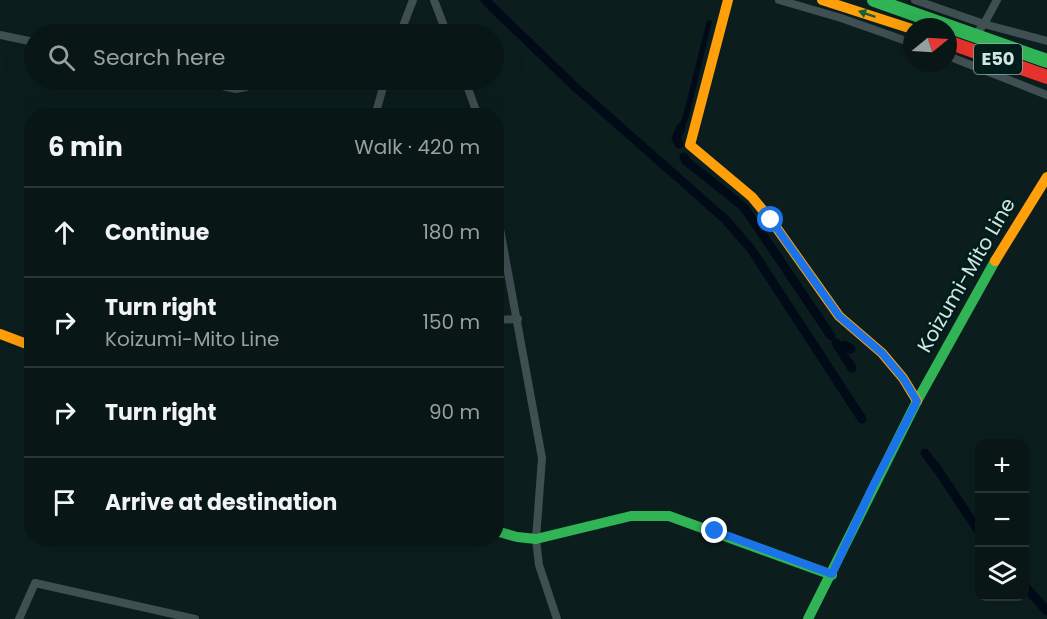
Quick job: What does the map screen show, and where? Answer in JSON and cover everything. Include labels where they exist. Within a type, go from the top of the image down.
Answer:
[{"type":"main road","points":[[728,0],[690,145],[752,197],[839,316],[882,353],[903,378],[917,401]]},
{"type":"main road","points":[[822,0],[903,26]]},
{"type":"main road","name":"E50","points":[[874,0],[1047,61]]},
{"type":"main road","name":"E50","points":[[957,45],[1047,77]]},
{"type":"main road","name":"Koizumi-Mito Line","points":[[808,619],[917,401],[979,287],[1047,177]]},
{"type":"main road","points":[[0,334],[24,343]]},
{"type":"main road","points":[[504,533],[536,539],[631,516],[669,516],[832,574]]},
{"type":"street","points":[[404,24],[413,0]]},
{"type":"street","points":[[434,0],[443,24]]},
{"type":"street","points":[[779,0],[841,18],[903,40]]},
{"type":"street","points":[[915,0],[984,24],[1047,41]]},
{"type":"street","points":[[957,53],[984,24],[997,0]]},
{"type":"street","points":[[0,35],[24,40]]},
{"type":"street","points":[[957,60],[1047,95]]},
{"type":"street","points":[[377,108],[382,90]]},
{"type":"street","points":[[469,90],[475,108]]},
{"type":"street","points":[[504,248],[542,458],[536,539],[539,565],[557,619]]},
{"type":"street","points":[[504,320],[518,319]]},
{"type":"street","points":[[19,619],[35,582],[195,619]]},
{"type":"water","points":[[707,20],[712,21],[689,117],[679,139],[674,137],[683,116]]},
{"type":"waterway","points":[[485,0],[573,85],[726,220],[751,249],[862,419]]},
{"type":"waterway","points":[[679,144],[676,138],[681,127]]},
{"type":"waterway","points":[[684,157],[744,207],[831,336]]},
{"type":"waterway","points":[[836,343],[852,368]]},
{"type":"waterway","points":[[839,348],[844,345],[851,349]]},
{"type":"waterway","points":[[925,453],[975,526]]},
{"type":"waterway","points":[[1029,591],[1047,611]]},
{"type":"traffic: fast","points":[[874,0],[1047,61]]},
{"type":"traffic: fast","points":[[808,619],[917,401],[995,261]]},
{"type":"traffic: fast","points":[[504,533],[536,539],[631,516],[669,516],[832,575]]},
{"type":"traffic: slow","points":[[728,0],[690,145],[752,197],[839,316],[882,353],[903,378],[917,401]]},
{"type":"traffic: slow","points":[[822,0],[903,26]]},
{"type":"traffic: slow","points":[[995,261],[1047,177]]},
{"type":"traffic: slow","points":[[0,334],[24,343]]},
{"type":"traffic: jam","points":[[957,45],[1047,77]]},
{"type":"route","points":[[715,531],[832,574],[872,488],[917,401],[903,378],[882,353],[839,316],[771,220]]}]
